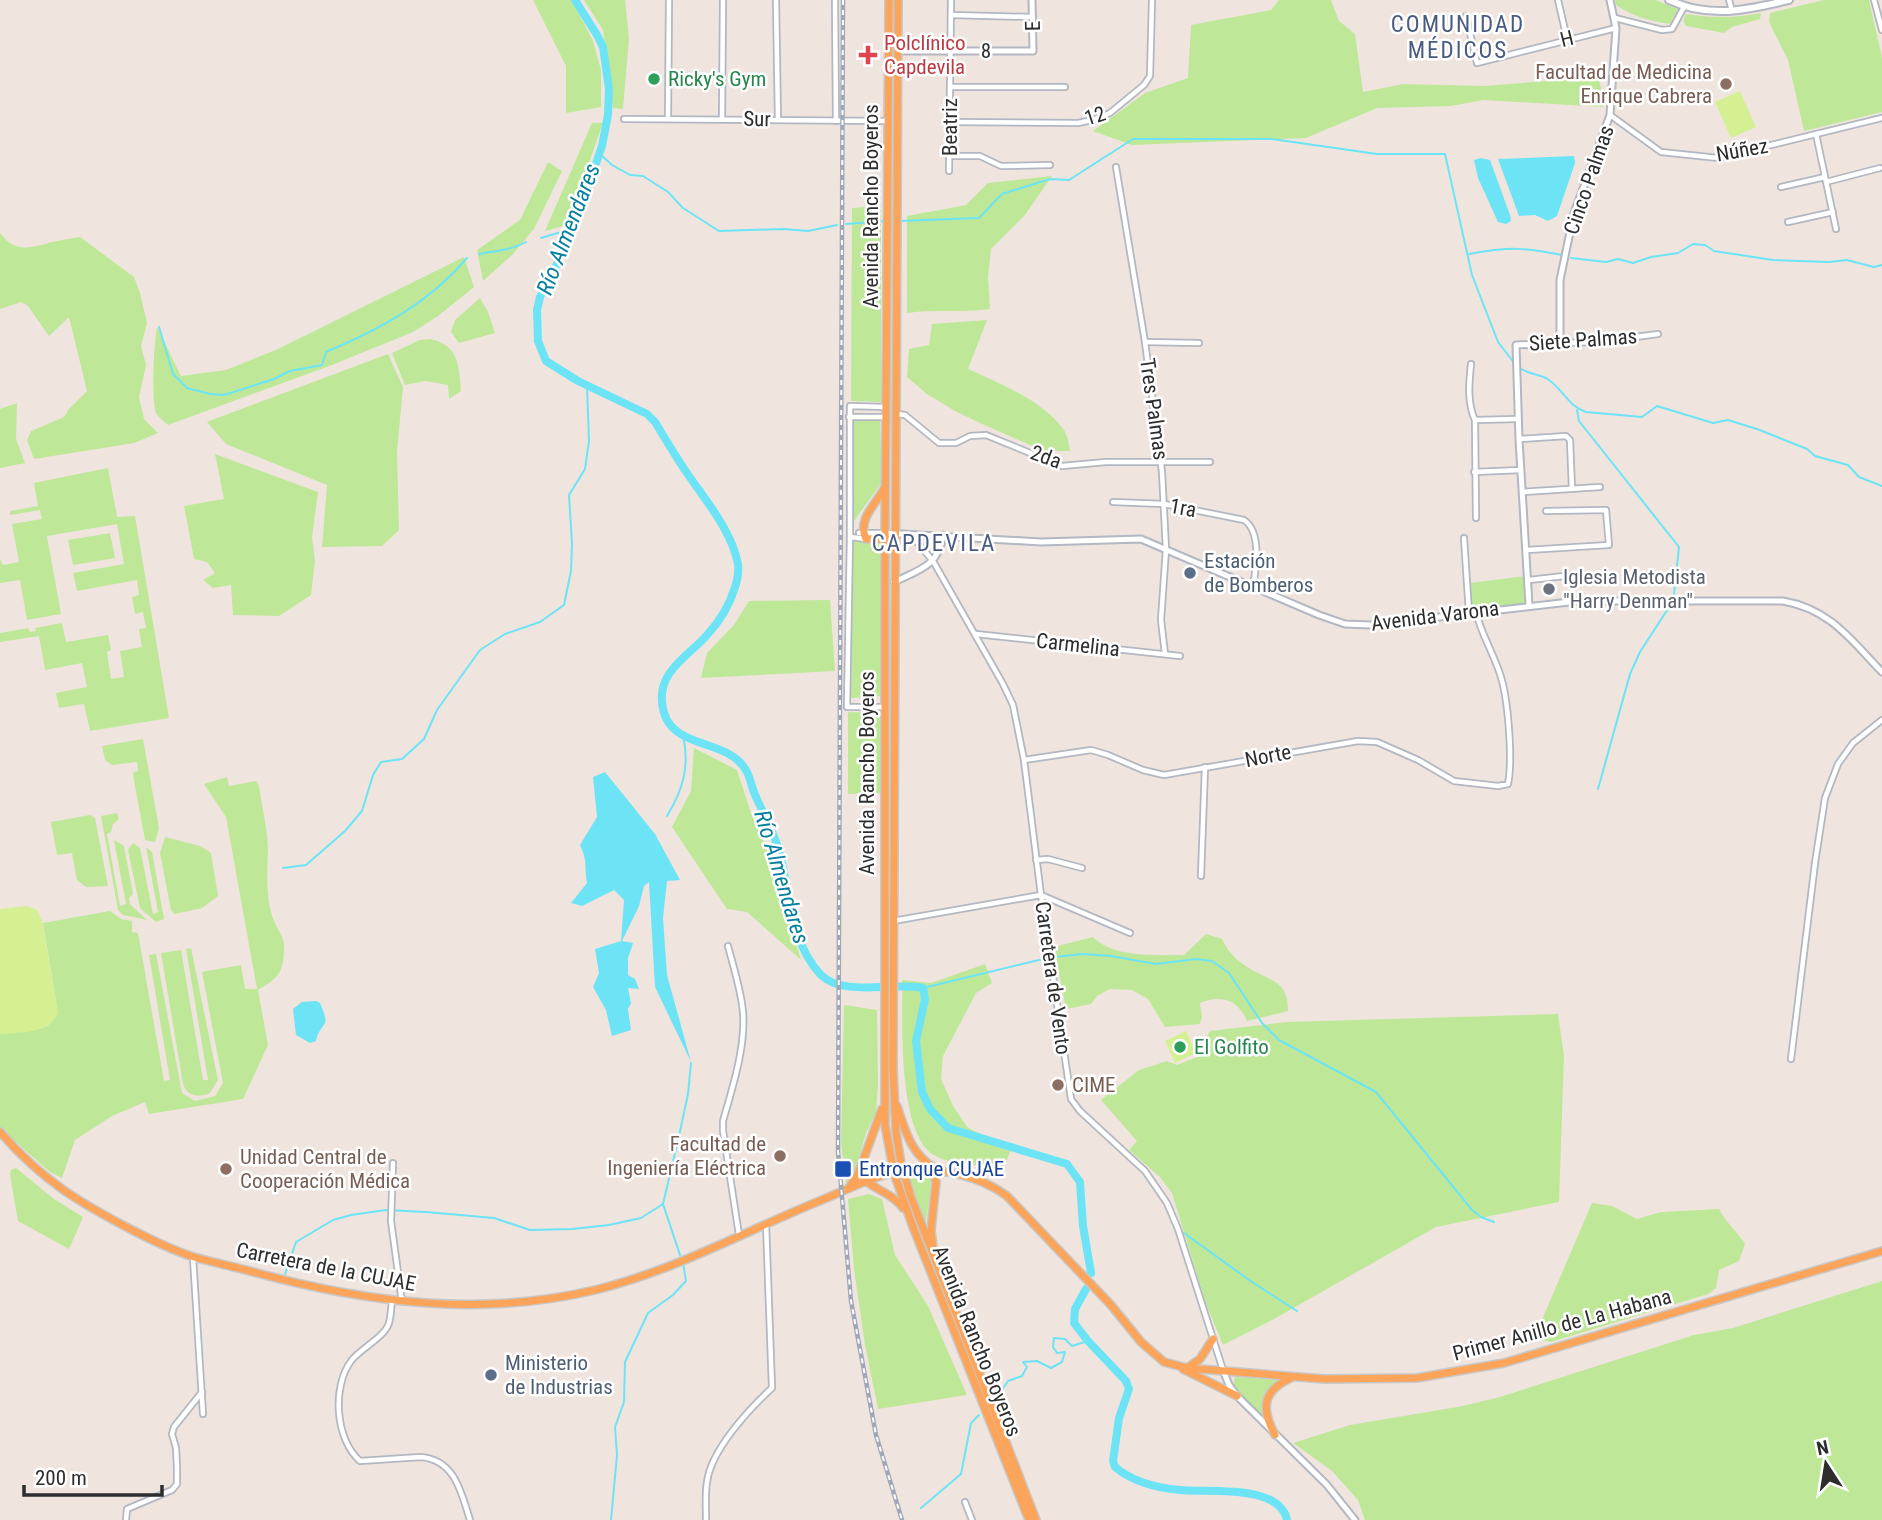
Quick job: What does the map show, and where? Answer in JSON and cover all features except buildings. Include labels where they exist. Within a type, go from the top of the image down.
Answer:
[{"type":"highway","name":"Avenida Rancho Boyeros","points":[[889,0],[885,536],[889,957],[885,1125],[894,1173],[913,1227],[1029,1520]]},
{"type":"highway","name":"Avenida Rancho Boyeros","points":[[889,957],[892,922],[898,0]]},
{"type":"highway","points":[[885,536],[863,533],[864,521],[886,481]]},
{"type":"highway","name":"Avenida Rancho Boyeros","points":[[888,1022],[893,1094],[903,1171],[1036,1520]]},
{"type":"highway","points":[[893,1094],[911,1147],[921,1158],[942,1172]]},
{"type":"highway","points":[[849,1189],[860,1169],[884,1095]]},
{"type":"highway","name":"Carretera de la CUJAE","points":[[0,1132],[15,1151]]},
{"type":"highway","name":"Carretera de la CUJAE","points":[[0,1141],[59,1189],[92,1210],[164,1246],[193,1257],[276,1278],[402,1303],[458,1305],[527,1302],[597,1289],[672,1265],[866,1182],[903,1171]]},
{"type":"highway","points":[[860,1169],[860,1177],[896,1199],[913,1227]]},
{"type":"highway","name":"Primer Anillo de La Habana","points":[[903,1171],[954,1174],[984,1182],[1007,1196],[1111,1305],[1153,1354],[1164,1362],[1188,1368],[1295,1377],[1396,1379],[1445,1374],[1504,1363],[1882,1251]]},
{"type":"highway","points":[[926,1171],[934,1178],[931,1230],[938,1268]]},
{"type":"highway","points":[[935,1194],[942,1180],[954,1174]]},
{"type":"highway","points":[[1188,1368],[1200,1359],[1213,1339]]},
{"type":"highway","points":[[1176,1366],[1237,1396]]},
{"type":"highway","points":[[1275,1435],[1267,1414],[1267,1399],[1277,1385],[1295,1377]]},
{"type":"main road","points":[[1669,0],[1704,12],[1731,12],[1789,0]]},
{"type":"street","points":[[668,119],[669,0]]},
{"type":"street","points":[[722,119],[723,0]]},
{"type":"street","points":[[776,0],[778,120]]},
{"type":"street","points":[[835,0],[836,121]]},
{"type":"street","name":"Beatriz","points":[[949,171],[951,0]]},
{"type":"street","name":"E","points":[[1032,0],[1033,51]]},
{"type":"street","name":"12","points":[[950,122],[1078,123],[1110,113],[1144,85],[1150,76],[1152,0]]},
{"type":"street","points":[[1558,0],[1567,39]]},
{"type":"street","name":"Cinco Palmas","points":[[1560,343],[1560,280],[1571,227],[1610,115],[1616,28],[1610,0]]},
{"type":"street","points":[[1729,0],[1731,7]]},
{"type":"street","points":[[1874,0],[1882,30]]},
{"type":"street","points":[[1615,18],[1662,30],[1672,29],[1684,7]]},
{"type":"street","points":[[951,15],[1033,16]]},
{"type":"street","name":"H","points":[[1466,16],[1478,63],[1616,28]]},
{"type":"street","name":"8","points":[[897,51],[1033,51]]},
{"type":"street","points":[[950,87],[1065,87]]},
{"type":"street","name":"Núñez","points":[[1610,115],[1661,152],[1718,158],[1882,118]]},
{"type":"street","name":"Sur","points":[[624,119],[889,121]]},
{"type":"street","points":[[1816,134],[1836,229]]},
{"type":"street","points":[[950,156],[980,156],[1001,166],[1050,165]]},
{"type":"street","name":"Tres Palmas","points":[[1116,167],[1145,342],[1161,463],[1166,549],[1161,620],[1165,654]]},
{"type":"street","points":[[1781,187],[1880,168]]},
{"type":"street","points":[[1788,222],[1833,212]]},
{"type":"street","name":"Siete Palmas","points":[[1518,419],[1516,345],[1598,342],[1658,334]]},
{"type":"street","points":[[1145,342],[1199,344]]},
{"type":"street","points":[[1471,364],[1469,384],[1471,411],[1475,420],[1476,517]]},
{"type":"street","points":[[885,707],[847,707],[850,406],[887,407]]},
{"type":"street","name":"2da","points":[[896,414],[905,415],[939,443],[956,443],[970,436],[986,435],[1062,466],[1106,462],[1210,462]]},
{"type":"street","points":[[849,417],[887,417]]},
{"type":"street","points":[[1475,420],[1518,419],[1529,605]]},
{"type":"street","points":[[1519,439],[1566,436],[1570,440],[1572,489]]},
{"type":"street","points":[[1474,472],[1521,470]]},
{"type":"street","points":[[1522,492],[1600,487]]},
{"type":"street","name":"1ra","points":[[1113,502],[1164,505],[1244,520],[1251,525],[1255,548],[1253,587]]},
{"type":"street","points":[[1527,550],[1609,545],[1606,510],[1546,511]]},
{"type":"street","points":[[850,537],[863,533]]},
{"type":"street","points":[[850,537],[863,533]]},
{"type":"street","name":"Carretera de Vento","points":[[911,535],[933,561],[1013,705],[1024,760],[1071,1099],[1157,1186],[1178,1229],[1229,1385],[1275,1435],[1339,1497],[1355,1520]]},
{"type":"street","name":"Avenida Varona","points":[[885,536],[943,536],[1041,542],[1141,539],[1345,624],[1370,625],[1578,601],[1795,603],[1833,621],[1882,673]]},
{"type":"street","points":[[894,582],[933,561],[941,550],[943,536]]},
{"type":"street","points":[[1464,538],[1472,612]]},
{"type":"street","points":[[1529,580],[1573,575]]},
{"type":"street","name":"Norte","points":[[1024,760],[1091,750],[1143,771],[1164,775],[1358,741],[1377,742],[1418,760],[1454,781],[1498,786],[1508,784],[1506,694],[1472,612]]},
{"type":"street","name":"Carmelina","points":[[975,634],[1180,656]]},
{"type":"street","points":[[1791,1059],[1825,798],[1838,764],[1853,743],[1882,720]]},
{"type":"street","points":[[1201,876],[1205,767]]},
{"type":"street","points":[[1037,860],[1048,859],[1082,868]]},
{"type":"street","points":[[892,922],[1041,895],[1130,933]]},
{"type":"street","points":[[728,946],[742,1005],[743,1022],[740,1057],[723,1131],[739,1235]]},
{"type":"street","points":[[393,1163],[391,1209],[402,1303]]},
{"type":"street","points":[[706,1520],[707,1481],[715,1458],[737,1427],[772,1388],[766,1223]]},
{"type":"street","points":[[193,1257],[203,1414]]},
{"type":"street","points":[[392,1301],[389,1325],[352,1360],[346,1371],[338,1405],[344,1438],[349,1450],[360,1461],[421,1457],[447,1466],[457,1481],[470,1520]]},
{"type":"street","points":[[126,1520],[127,1510],[172,1490],[177,1484],[176,1448],[172,1434],[174,1427],[202,1392]]},
{"type":"street","points":[[965,1502],[972,1520]]},
{"type":"green space","points":[[533,0],[572,0],[593,41],[601,70],[601,107],[566,113],[566,66]]},
{"type":"green space","points":[[584,0],[625,0],[629,38],[623,109],[613,108],[603,30]]},
{"type":"green space","points":[[1279,0],[1331,0],[1339,21],[1355,34],[1363,92],[1403,84],[1484,86],[1599,77],[1604,107],[1483,100],[1451,106],[1377,108],[1306,138],[1132,145],[1093,131],[1145,93],[1188,78],[1191,25],[1271,10]]},
{"type":"green space","points":[[1615,0],[1655,0],[1678,9],[1670,24],[1636,15],[1616,5]]},
{"type":"green space","points":[[1824,0],[1869,0],[1882,58],[1882,112],[1804,131],[1788,60],[1769,22],[1770,13]]},
{"type":"green space","points":[[1761,13],[1760,19],[1732,27],[1724,33],[1686,26],[1683,21],[1686,14],[1724,17]]},
{"type":"green space","points":[[1740,91],[1756,127],[1731,138],[1715,102]]},
{"type":"green space","points":[[592,123],[603,123],[567,225],[545,231]]},
{"type":"green space","points":[[548,162],[562,171],[534,229],[513,254],[483,281],[477,250],[520,220]]},
{"type":"green space","points":[[1052,176],[1025,215],[991,249],[988,278],[990,309],[907,313],[907,216],[966,205],[988,183]]},
{"type":"green space","points":[[881,206],[881,402],[851,401],[852,208]]},
{"type":"green space","points":[[0,233],[13,245],[26,248],[80,237],[134,277],[147,323],[141,346],[146,365],[139,397],[144,419],[158,433],[134,443],[34,459],[27,440],[31,431],[64,417],[87,391],[69,317],[49,336],[28,306],[21,302],[0,309]]},
{"type":"green space","points":[[464,257],[474,287],[413,332],[332,365],[168,425],[156,413],[153,384],[157,327],[181,376],[226,370],[278,349]]},
{"type":"green space","points":[[480,298],[495,333],[459,343],[451,332],[455,320]]},
{"type":"green space","points":[[987,320],[968,369],[1033,401],[1064,430],[1070,451],[1044,451],[982,424],[927,394],[907,377],[909,349],[929,345],[932,324]]},
{"type":"green space","points":[[430,339],[447,346],[456,358],[461,391],[449,399],[448,385],[426,381],[405,385],[392,353],[420,340]]},
{"type":"green space","points":[[388,354],[403,387],[397,452],[399,530],[382,546],[322,547],[327,485],[226,444],[207,422]]},
{"type":"green space","points":[[17,403],[16,439],[25,463],[0,468],[0,409]]},
{"type":"green space","points":[[850,421],[880,421],[882,482],[852,524]]},
{"type":"green space","points":[[215,454],[318,492],[312,537],[315,561],[311,595],[279,616],[233,615],[231,585],[213,588],[203,580],[215,573],[207,562],[194,559],[184,506],[224,499]]},
{"type":"green space","points":[[108,468],[117,517],[135,516],[169,718],[90,731],[84,704],[59,708],[56,693],[87,687],[82,663],[45,670],[39,636],[0,642],[0,633],[28,628],[30,632],[36,631],[35,628],[62,623],[66,642],[108,635],[111,650],[107,652],[111,679],[124,677],[120,651],[142,647],[139,629],[146,628],[143,612],[135,614],[132,597],[139,595],[137,580],[77,591],[73,573],[124,564],[117,524],[47,536],[61,614],[27,620],[20,580],[0,583],[0,559],[3,565],[19,562],[12,524],[42,519],[40,510],[10,515],[10,511],[38,506],[34,483]]},
{"type":"green space","points":[[110,533],[115,558],[73,565],[68,540]]},
{"type":"green space","points":[[853,541],[880,543],[880,696],[851,698]]},
{"type":"green space","points":[[1526,576],[1527,599],[1524,603],[1471,610],[1470,583]]},
{"type":"green space","points":[[830,600],[835,671],[701,678],[707,653],[734,625],[749,601]]},
{"type":"green space","points":[[848,712],[880,713],[880,793],[848,794]]},
{"type":"green space","points":[[143,739],[159,828],[155,842],[145,840],[133,775],[138,771],[137,762],[112,765],[105,760],[102,746]]},
{"type":"green space","points":[[694,748],[737,770],[752,816],[770,855],[801,960],[747,912],[727,909],[672,827],[691,791]]},
{"type":"green space","points":[[227,777],[229,786],[256,781],[259,786],[267,836],[269,904],[284,943],[281,969],[270,982],[258,990],[268,1045],[243,1099],[149,1114],[145,1102],[112,1116],[75,1140],[62,1178],[50,1172],[0,1128],[0,1034],[48,1026],[57,1006],[43,923],[110,911],[121,919],[132,921],[132,932],[138,933],[164,1081],[170,1080],[149,955],[156,954],[182,1093],[195,1101],[215,1096],[223,1083],[202,972],[241,965],[245,989],[257,989],[226,817],[204,784]]},
{"type":"green space","points":[[117,813],[119,819],[107,834],[120,906],[126,904],[114,840],[124,846],[133,894],[129,898],[130,904],[147,920],[123,915],[118,910],[101,816]]},
{"type":"green space","points":[[90,815],[95,818],[108,886],[86,887],[77,880],[72,853],[57,855],[51,822]]},
{"type":"green space","points":[[165,837],[200,846],[211,853],[218,896],[202,908],[175,914],[171,910],[160,853]]},
{"type":"green space","points":[[133,843],[140,848],[153,914],[158,912],[146,847],[152,852],[164,919],[156,922],[140,908],[128,850]]},
{"type":"green space","points":[[27,906],[37,910],[42,920],[58,1012],[55,1019],[42,1028],[0,1034],[0,909]]},
{"type":"green space","points":[[1206,934],[1222,939],[1230,952],[1241,962],[1277,983],[1285,993],[1288,1011],[1247,1021],[1234,1004],[1215,999],[1200,1003],[1200,1024],[1165,1027],[1148,999],[1132,990],[1110,989],[1097,996],[1091,1004],[1066,1009],[1054,947],[1093,937],[1112,949],[1123,952],[1184,955]]},
{"type":"green space","points":[[191,948],[218,1080],[210,1093],[201,1096],[188,1092],[183,1084],[161,953],[181,950],[203,1080],[208,1080],[186,949]]},
{"type":"green space","points":[[985,964],[992,983],[976,993],[943,1056],[941,1079],[953,1106],[967,1127],[1011,1150],[1000,1175],[978,1165],[942,1159],[922,1143],[914,1124],[904,1075],[902,980],[931,983]]},
{"type":"green space","points":[[844,1005],[877,1010],[878,1084],[876,1112],[866,1133],[853,1177],[846,1184],[841,1144]]},
{"type":"green space","points":[[1558,1014],[1564,1056],[1559,1202],[1436,1227],[1223,1345],[1206,1304],[1172,1193],[1160,1177],[1129,1150],[1137,1141],[1101,1100],[1139,1070],[1167,1061],[1177,1065],[1200,1056],[1202,1045],[1210,1031],[1287,1022]]},
{"type":"green space","name":"El Golfito","points":[[1186,1031],[1196,1053],[1175,1063],[1165,1041]]},
{"type":"green space","points":[[16,1168],[54,1199],[83,1217],[69,1249],[18,1221],[10,1175],[11,1170]]},
{"type":"green space","points":[[910,1179],[932,1180],[925,1227]]},
{"type":"green space","points":[[869,1194],[882,1199],[895,1255],[928,1306],[967,1395],[878,1409],[854,1269],[848,1199]]},
{"type":"green space","points":[[1592,1203],[1612,1206],[1637,1219],[1661,1212],[1719,1209],[1745,1244],[1739,1261],[1719,1270],[1716,1288],[1708,1294],[1551,1342],[1541,1340],[1538,1329]]},
{"type":"green space","points":[[1882,1281],[1882,1520],[1365,1520],[1358,1500],[1332,1471],[1293,1443],[1350,1425],[1500,1397],[1694,1335],[1733,1328]]},
{"type":"green space","points":[[1235,1377],[1279,1380],[1269,1389],[1264,1399],[1264,1423],[1233,1386]]},
{"type":"water","points":[[1574,156],[1575,163],[1557,216],[1548,221],[1535,215],[1519,216],[1498,159]]},
{"type":"water","points":[[1474,160],[1490,160],[1510,215],[1511,221],[1506,224],[1498,222],[1478,178]]},
{"type":"water","points":[[605,772],[655,834],[680,880],[667,881],[663,918],[667,975],[691,1062],[655,987],[649,882],[644,886],[639,906],[622,941],[633,943],[628,958],[628,975],[635,979],[639,989],[628,988],[631,1030],[612,1036],[606,1010],[593,987],[599,973],[595,949],[621,941],[624,900],[614,890],[582,906],[571,903],[587,883],[585,860],[580,845],[597,817],[593,777]]},
{"type":"water","points":[[302,1002],[320,1003],[325,1021],[316,1041],[310,1043],[296,1035],[293,1009]]},
{"type":"waterway","name":"Río Almendares","points":[[575,0],[603,47],[609,89],[608,115],[602,146],[583,201],[540,297],[537,310],[538,341],[546,361],[578,381],[647,414],[655,422],[725,529],[738,564],[735,587],[723,614],[707,635],[670,672],[665,681],[662,702],[666,718],[674,729],[686,737],[738,760],[747,772],[782,861],[796,930],[810,961],[821,975],[830,982],[855,987],[923,988],[925,999],[916,1041],[922,1092],[930,1109],[948,1128],[1067,1164],[1080,1182],[1083,1226],[1091,1273]]},
{"type":"waterway","points":[[899,221],[979,218],[1002,194],[1050,179],[1069,180],[1133,139],[1272,139],[1377,154],[1445,154],[1472,275],[1498,342],[1515,364]]},
{"type":"waterway","points":[[599,153],[612,165],[630,175],[643,176],[668,192],[683,208],[719,231],[808,231],[837,225]]},
{"type":"waterway","points":[[846,224],[886,221]]},
{"type":"waterway","points":[[541,238],[571,229]]},
{"type":"waterway","points":[[479,254],[509,249],[526,242]]},
{"type":"waterway","points":[[1571,258],[1606,262],[1618,259],[1633,263],[1678,253],[1693,244],[1705,245],[1714,251],[1773,260],[1847,260],[1874,267],[1882,265]]},
{"type":"waterway","points":[[1469,254],[1516,249],[1562,255]]},
{"type":"waterway","points":[[159,327],[173,374],[187,388],[224,395],[290,371],[322,365],[326,352],[402,314],[436,289],[467,258]]},
{"type":"waterway","points":[[1520,368],[1546,378],[1574,406],[1586,412],[1642,417],[1657,406],[1713,423],[1728,420],[1807,449],[1815,456],[1848,465],[1859,477],[1882,486]]},
{"type":"waterway","points":[[283,868],[306,865],[345,831],[362,811],[373,775],[381,762],[402,759],[424,739],[437,710],[480,650],[505,634],[540,622],[564,605],[571,571],[569,495],[585,469],[589,441],[587,386]]},
{"type":"waterway","points":[[1577,410],[1579,421],[1679,547],[1674,594]]},
{"type":"waterway","points":[[1598,789],[1630,674],[1640,652],[1671,604]]},
{"type":"waterway","points":[[667,816],[684,777],[686,757],[683,735]]},
{"type":"waterway","points":[[1054,957],[1083,954],[1156,964],[1196,959],[1212,961],[1229,973],[1262,1023],[1279,1040],[1376,1092],[1472,1210],[1494,1222]]},
{"type":"waterway","points":[[923,988],[1043,959]]},
{"type":"waterway","points":[[681,1258],[663,1204],[688,1094],[691,1063]]},
{"type":"waterway","points":[[285,1274],[296,1242],[333,1220],[351,1215],[386,1210],[426,1212],[494,1218],[530,1230],[572,1229],[641,1218],[663,1204]]},
{"type":"waterway","points":[[1184,1233],[1297,1311]]},
{"type":"waterway","points":[[611,1520],[617,1455],[615,1427],[624,1402],[625,1362],[648,1313],[673,1295],[686,1281],[683,1263]]},
{"type":"waterway","name":"Río Almendares","points":[[1086,1289],[1075,1309],[1074,1323],[1126,1381],[1129,1389],[1119,1418],[1113,1461],[1115,1467],[1137,1480],[1163,1488],[1257,1495],[1271,1500],[1281,1508],[1287,1520]]},
{"type":"waterway","points":[[995,1400],[1008,1381],[1022,1376],[1027,1367],[1023,1362],[1037,1361],[1051,1368],[1062,1362],[1065,1352],[1057,1353],[1053,1347],[1054,1338],[1065,1339],[1072,1346],[1088,1341]]},
{"type":"waterway","points":[[921,1508],[961,1474],[971,1423],[979,1415]]},
{"type":"railway","points":[[843,0],[838,1151],[851,1301],[876,1435],[902,1520]]},
{"type":"place","name":"Polclínico Capdevila","points":[[868,55]]},
{"type":"place","name":"Ricky's Gym","points":[[654,79]]},
{"type":"place","name":"Facultad de Medicina Enrique Cabrera","points":[[1726,84]]},
{"type":"place","name":"Estación de Bomberos","points":[[1190,573]]},
{"type":"place","name":"Iglesia Metodista \"Harry Denman\"","points":[[1549,589]]},
{"type":"place","name":"El Golfito","points":[[1180,1047]]},
{"type":"place","name":"CIME","points":[[1058,1085]]},
{"type":"place","name":"Facultad de Ingeniería Eléctrica","points":[[780,1156]]},
{"type":"place","name":"Unidad Central de Cooperación Médica","points":[[226,1169]]},
{"type":"place","name":"Entronque CUJAE","points":[[843,1169]]},
{"type":"place","name":"Ministerio de Industrias","points":[[491,1375]]},
{"type":"district","name":"COMUNIDAD MÉDICOS","points":[[1458,37]]},
{"type":"district","name":"CAPDEVILA","points":[[934,543]]}]
